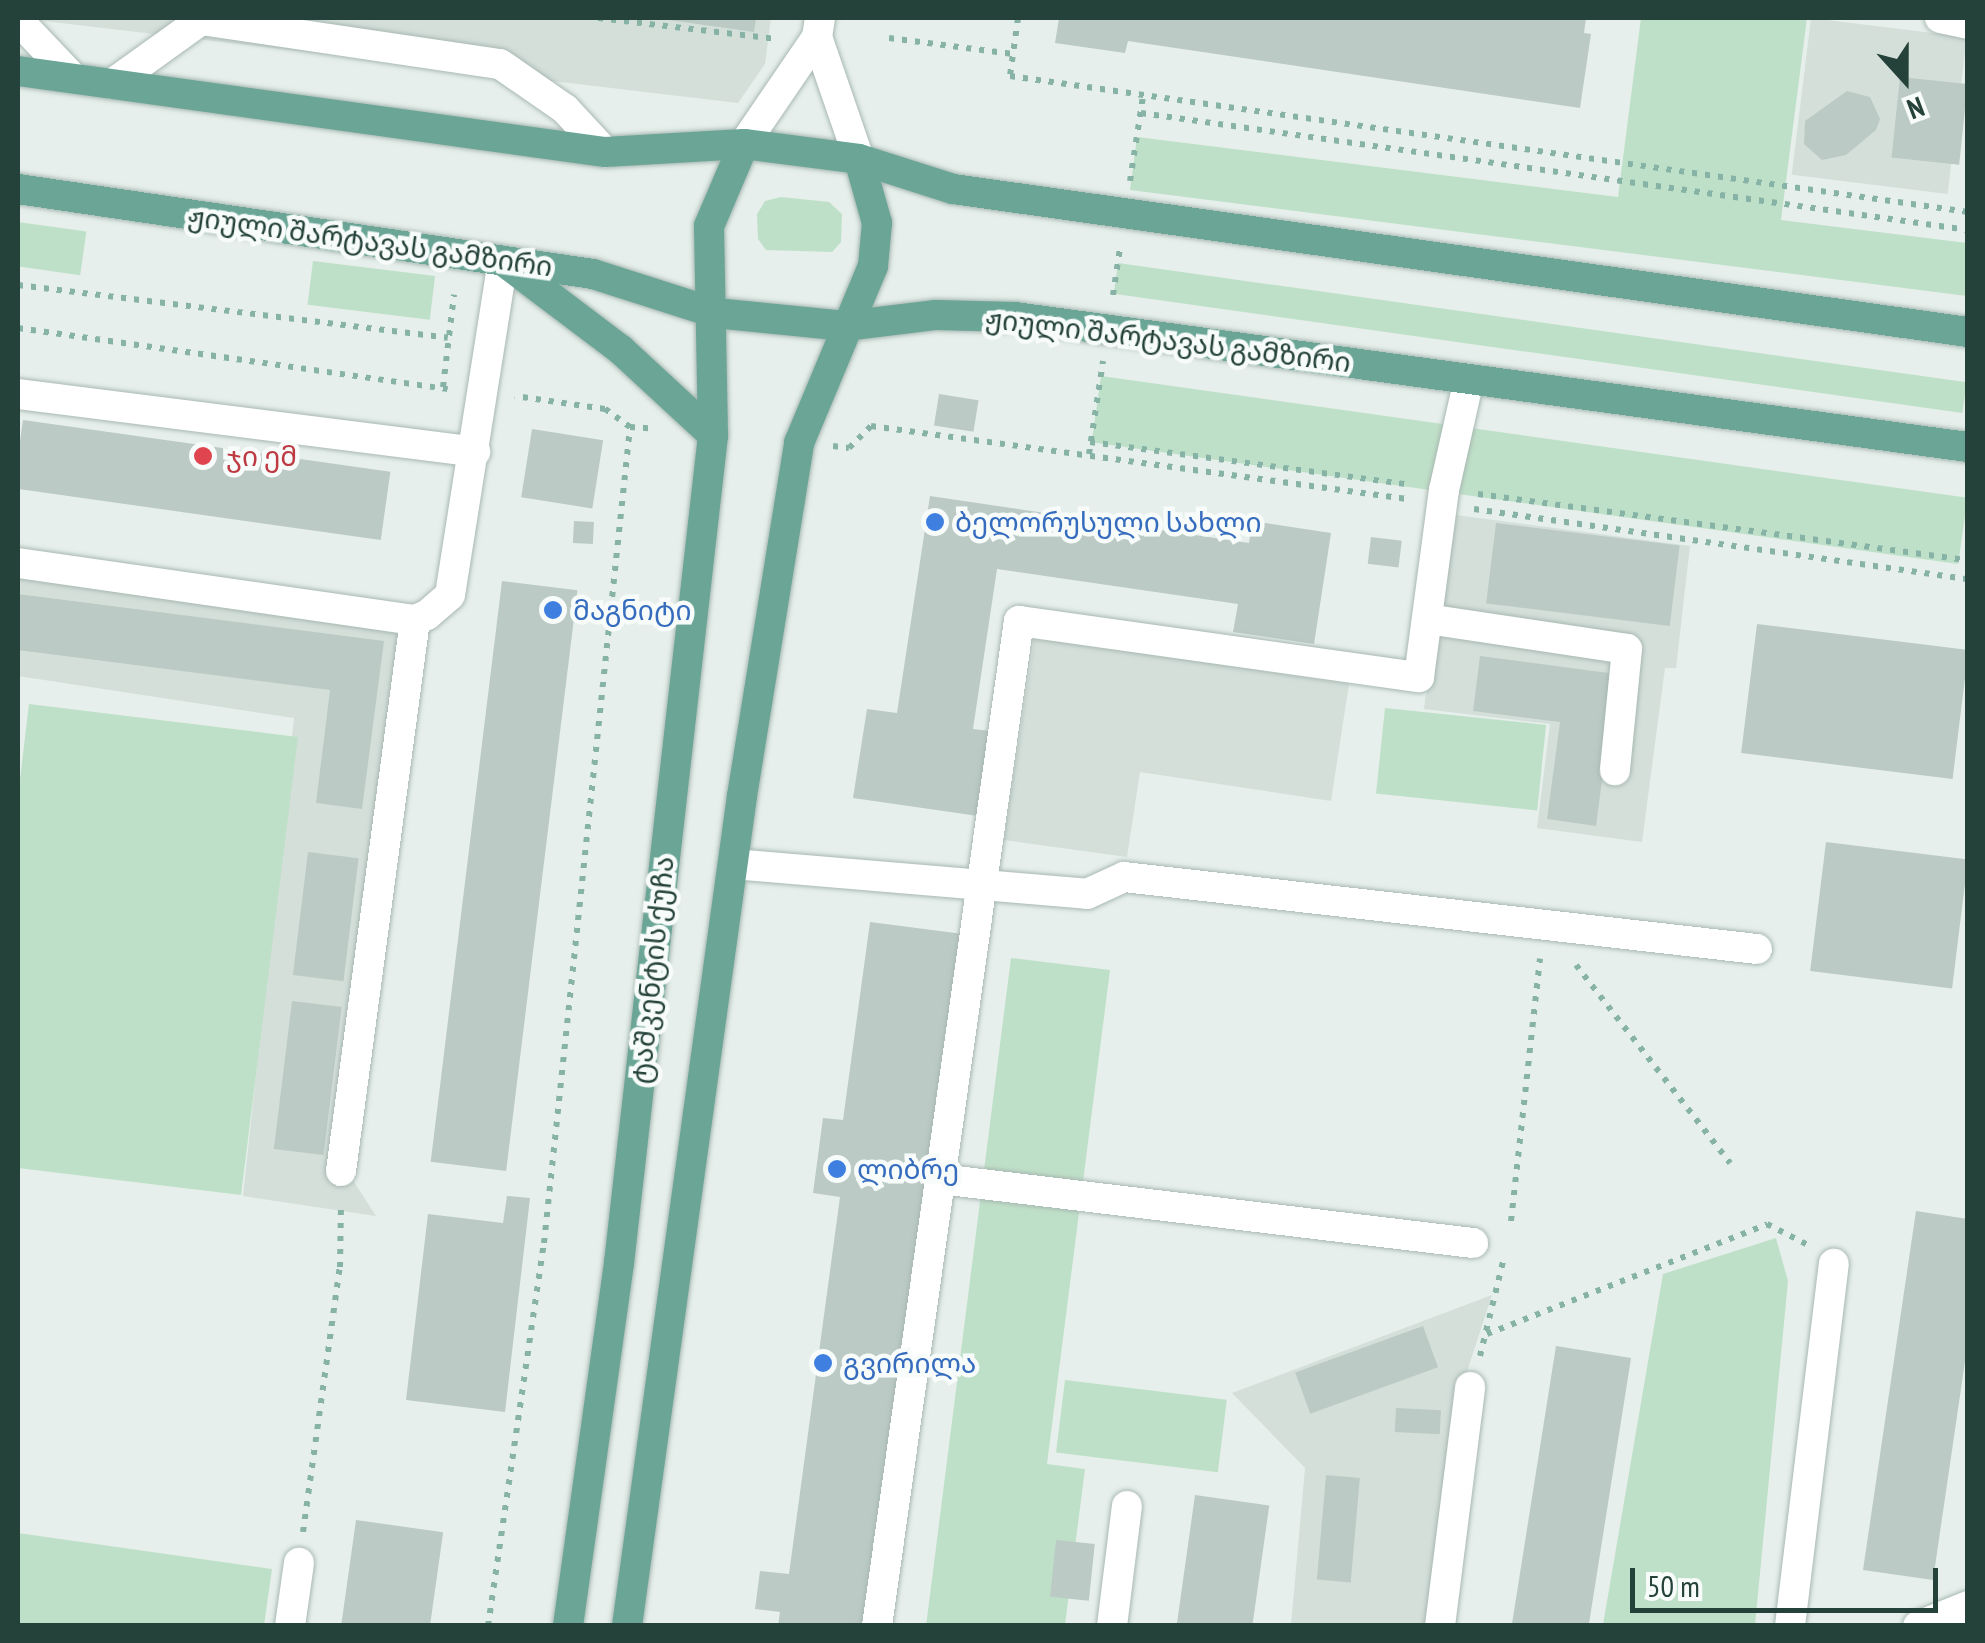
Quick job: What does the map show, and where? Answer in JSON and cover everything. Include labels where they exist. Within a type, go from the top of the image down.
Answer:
[{"type":"main road","points":[[18,71],[605,152],[744,144],[859,159],[953,189],[1968,332]]},
{"type":"main road","points":[[716,313],[709,226],[744,144]]},
{"type":"main road","points":[[627,1626],[733,864],[799,443],[873,266],[877,224],[859,159]]},
{"type":"main road","name":"ჟიული შარტავას გამზირი","points":[[18,189],[593,274],[716,313],[846,326],[936,315],[1108,329],[1968,447]]},
{"type":"main road","points":[[503,261],[620,350],[713,434]]},
{"type":"main road","name":"ტაშკენტის ქუჩა","points":[[568,1626],[619,1262],[713,434],[716,313]]},
{"type":"street","points":[[1940,18],[1968,24]]},
{"type":"street","points":[[18,20],[73,78]]},
{"type":"street","points":[[112,84],[201,20],[500,64],[565,108],[605,152]]},
{"type":"street","points":[[744,144],[809,32]]},
{"type":"street","points":[[809,32],[859,159]]},
{"type":"street","points":[[18,563],[415,620],[450,594],[486,392],[503,261]]},
{"type":"street","points":[[877,1626],[1019,621],[1419,677],[1444,490],[1469,379]]},
{"type":"street","points":[[18,394],[475,452]]},
{"type":"street","points":[[1427,619],[1626,648],[1616,770]]},
{"type":"street","points":[[342,1171],[415,620]]},
{"type":"street","points":[[733,864],[1086,894],[1124,877],[1757,949]]},
{"type":"street","points":[[940,1179],[1488,1244]]},
{"type":"street","points":[[1790,1626],[1834,1264]]},
{"type":"street","points":[[1440,1626],[1470,1387]]},
{"type":"street","points":[[1112,1626],[1127,1506]]},
{"type":"street","points":[[290,1626],[299,1563]]},
{"type":"street","points":[[1918,1626],[1968,1606]]},
{"type":"path","points":[[598,18],[809,32]]},
{"type":"path","points":[[1018,18],[1010,76],[1968,212]]},
{"type":"path","points":[[889,38],[1013,54]]},
{"type":"path","points":[[1089,454],[1143,96]]},
{"type":"path","points":[[1141,112],[1968,230]]},
{"type":"path","points":[[18,286],[448,338]]},
{"type":"path","points":[[443,388],[454,295]]},
{"type":"path","points":[[18,328],[606,410],[630,427],[713,434]]},
{"type":"path","points":[[799,443],[849,448],[872,426]]},
{"type":"path","points":[[488,1626],[544,1243],[630,427]]},
{"type":"path","points":[[1090,442],[1968,560]]},
{"type":"path","points":[[1544,925],[1730,1163]]},
{"type":"path","points":[[1511,1221],[1544,925]]},
{"type":"path","points":[[299,1563],[340,1267],[342,1171]]},
{"type":"path","points":[[1487,1334],[1768,1224],[1834,1264]]},
{"type":"path","points":[[1470,1387],[1500,1292],[1488,1244]]},
{"type":"shaded area","points":[[18,18],[771,18],[765,64],[738,103]]},
{"type":"shaded area","points":[[1811,18],[1967,37],[1948,194],[1792,175]]},
{"type":"shaded area","points":[[1448,514],[1690,546],[1676,668],[1665,668],[1642,842],[1537,828],[1550,724],[1424,709]]},
{"type":"shaded area","points":[[18,577],[402,632],[333,1149],[376,1216],[243,1196],[294,718],[18,676]]},
{"type":"shaded area","points":[[1035,636],[1349,684],[1331,801],[1140,772],[1127,857],[1004,840]]},
{"type":"shaded area","points":[[1492,1295],[1461,1390],[1429,1625],[1291,1625],[1305,1468],[1232,1393]]},
{"type":"green space","points":[[1641,18],[1807,18],[1781,220],[1967,243],[1967,296],[1130,190],[1137,137],[1618,197]]},
{"type":"green space","points":[[781,197],[829,202],[842,214],[841,242],[832,252],[766,250],[758,239],[757,214],[765,201]]},
{"type":"green space","points":[[18,222],[86,232],[80,275],[18,266]]},
{"type":"green space","points":[[313,261],[435,276],[430,320],[308,305]]},
{"type":"green space","points":[[1118,263],[1967,382],[1962,413],[1114,294]]},
{"type":"green space","points":[[1101,376],[1967,498],[1958,564],[1092,442]]},
{"type":"green space","points":[[29,704],[298,737],[241,1195],[18,1168],[18,796]]},
{"type":"green space","points":[[1385,708],[1546,725],[1537,810],[1376,794]]},
{"type":"green space","points":[[1011,958],[1110,970],[1047,1464],[1085,1469],[1065,1625],[926,1626]]},
{"type":"green space","points":[[1776,1238],[1788,1281],[1755,1625],[1603,1625],[1663,1274]]},
{"type":"green space","points":[[1065,1380],[1227,1400],[1218,1472],[1056,1452]]},
{"type":"green space","points":[[18,1533],[272,1569],[264,1625],[18,1625]]},
{"type":"building","points":[[655,18],[756,18],[754,32]]},
{"type":"building","points":[[1059,18],[1586,18],[1584,33],[1591,34],[1580,108],[1128,41],[1125,53],[1055,43]]},
{"type":"building","points":[[1900,77],[1968,84],[1959,165],[1892,158]]},
{"type":"building","points":[[1847,91],[1870,97],[1880,119],[1876,130],[1846,155],[1822,160],[1804,144],[1805,121]]},
{"type":"building","points":[[939,394],[979,400],[974,432],[934,426]]},
{"type":"building","points":[[23,420],[390,472],[381,540],[18,489]]},
{"type":"building","points":[[532,429],[603,440],[592,508],[521,497]]},
{"type":"building","points":[[930,496],[1249,543],[1252,521],[1331,533],[1314,644],[1233,632],[1238,604],[997,569],[973,729],[991,731],[978,816],[853,798],[867,709],[897,713]]},
{"type":"building","points":[[574,521],[594,522],[593,544],[573,543]]},
{"type":"building","points":[[1496,523],[1680,546],[1670,626],[1486,603]]},
{"type":"building","points":[[1371,537],[1402,541],[1398,568],[1368,564]]},
{"type":"building","points":[[502,581],[577,590],[506,1171],[431,1162]]},
{"type":"building","points":[[18,594],[384,641],[362,809],[316,803],[330,690],[18,650]]},
{"type":"building","points":[[1757,624],[1968,650],[1953,779],[1741,753]]},
{"type":"building","points":[[1480,656],[1616,674],[1596,826],[1547,819],[1560,722],[1473,711]]},
{"type":"building","points":[[1826,842],[1968,859],[1952,988],[1810,971]]},
{"type":"building","points":[[308,852],[359,858],[344,981],[293,975]]},
{"type":"building","points":[[870,922],[963,934],[869,1626],[778,1626],[780,1612],[755,1609],[760,1571],[789,1574],[840,1197],[813,1193],[823,1118],[843,1120]]},
{"type":"building","points":[[292,1001],[342,1007],[323,1155],[274,1149]]},
{"type":"building","points":[[507,1196],[530,1198],[505,1412],[406,1400],[428,1214],[503,1223]]},
{"type":"building","points":[[1916,1211],[1968,1219],[1968,1341],[1933,1580],[1863,1570]]},
{"type":"building","points":[[1423,1326],[1438,1367],[1310,1414],[1295,1373]]},
{"type":"building","points":[[1556,1346],[1631,1358],[1589,1626],[1512,1626]]},
{"type":"building","points":[[1396,1408],[1441,1410],[1440,1434],[1395,1432]]},
{"type":"building","points":[[1326,1475],[1360,1478],[1351,1583],[1317,1580]]},
{"type":"building","points":[[1195,1495],[1269,1505],[1252,1626],[1177,1626]]},
{"type":"building","points":[[356,1520],[443,1532],[430,1626],[341,1626]]},
{"type":"building","points":[[1056,1540],[1095,1544],[1089,1601],[1050,1597]]},
{"type":"place","name":"ჯი ემ","points":[[203,456]]},
{"type":"place","name":"ბელორუსული სახლი","points":[[935,522]]},
{"type":"place","name":"მაგნიტი","points":[[553,610]]},
{"type":"place","name":"ლიბრე","points":[[837,1169]]},
{"type":"place","name":"გვირილა","points":[[823,1363]]}]
